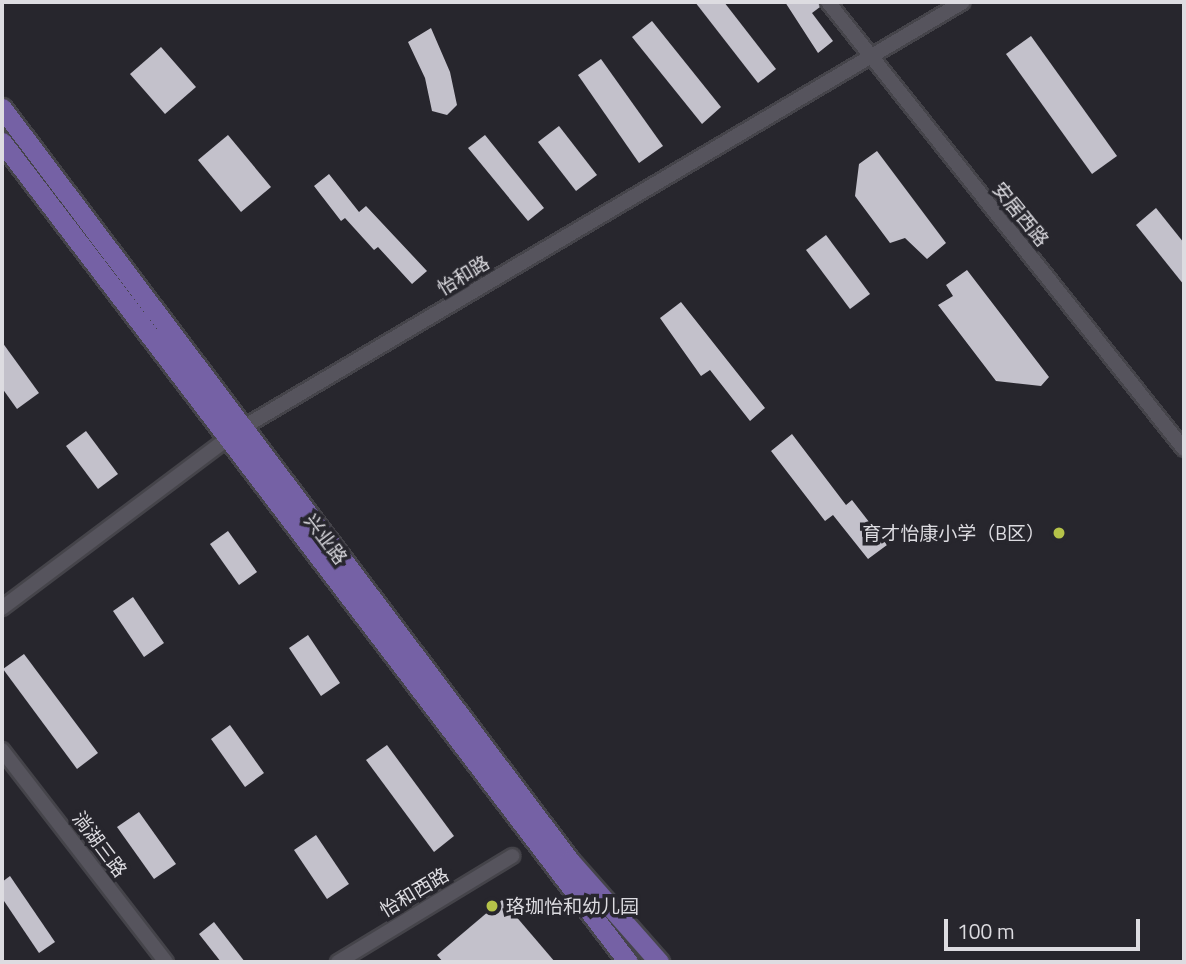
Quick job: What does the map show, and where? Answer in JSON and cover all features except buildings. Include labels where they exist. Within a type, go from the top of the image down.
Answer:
[{"type":"main road","name":"兴业路","points":[[2,108],[235,433],[628,962]]},
{"type":"main road","name":"兴业路","points":[[2,142],[235,433],[570,862],[659,962]]},
{"type":"street","name":"安居西路","points":[[828,2],[1184,449]]},
{"type":"street","name":"怡和路","points":[[2,608],[235,433],[962,2]]},
{"type":"street","name":"淌湖三路","points":[[2,750],[166,962]]},
{"type":"street","name":"怡和西路","points":[[338,962],[512,856]]},
{"type":"place","name":"育才怡康小学（B区）","points":[[1059,533]]},
{"type":"place","name":"珞珈怡和幼儿园","points":[[492,906]]}]
